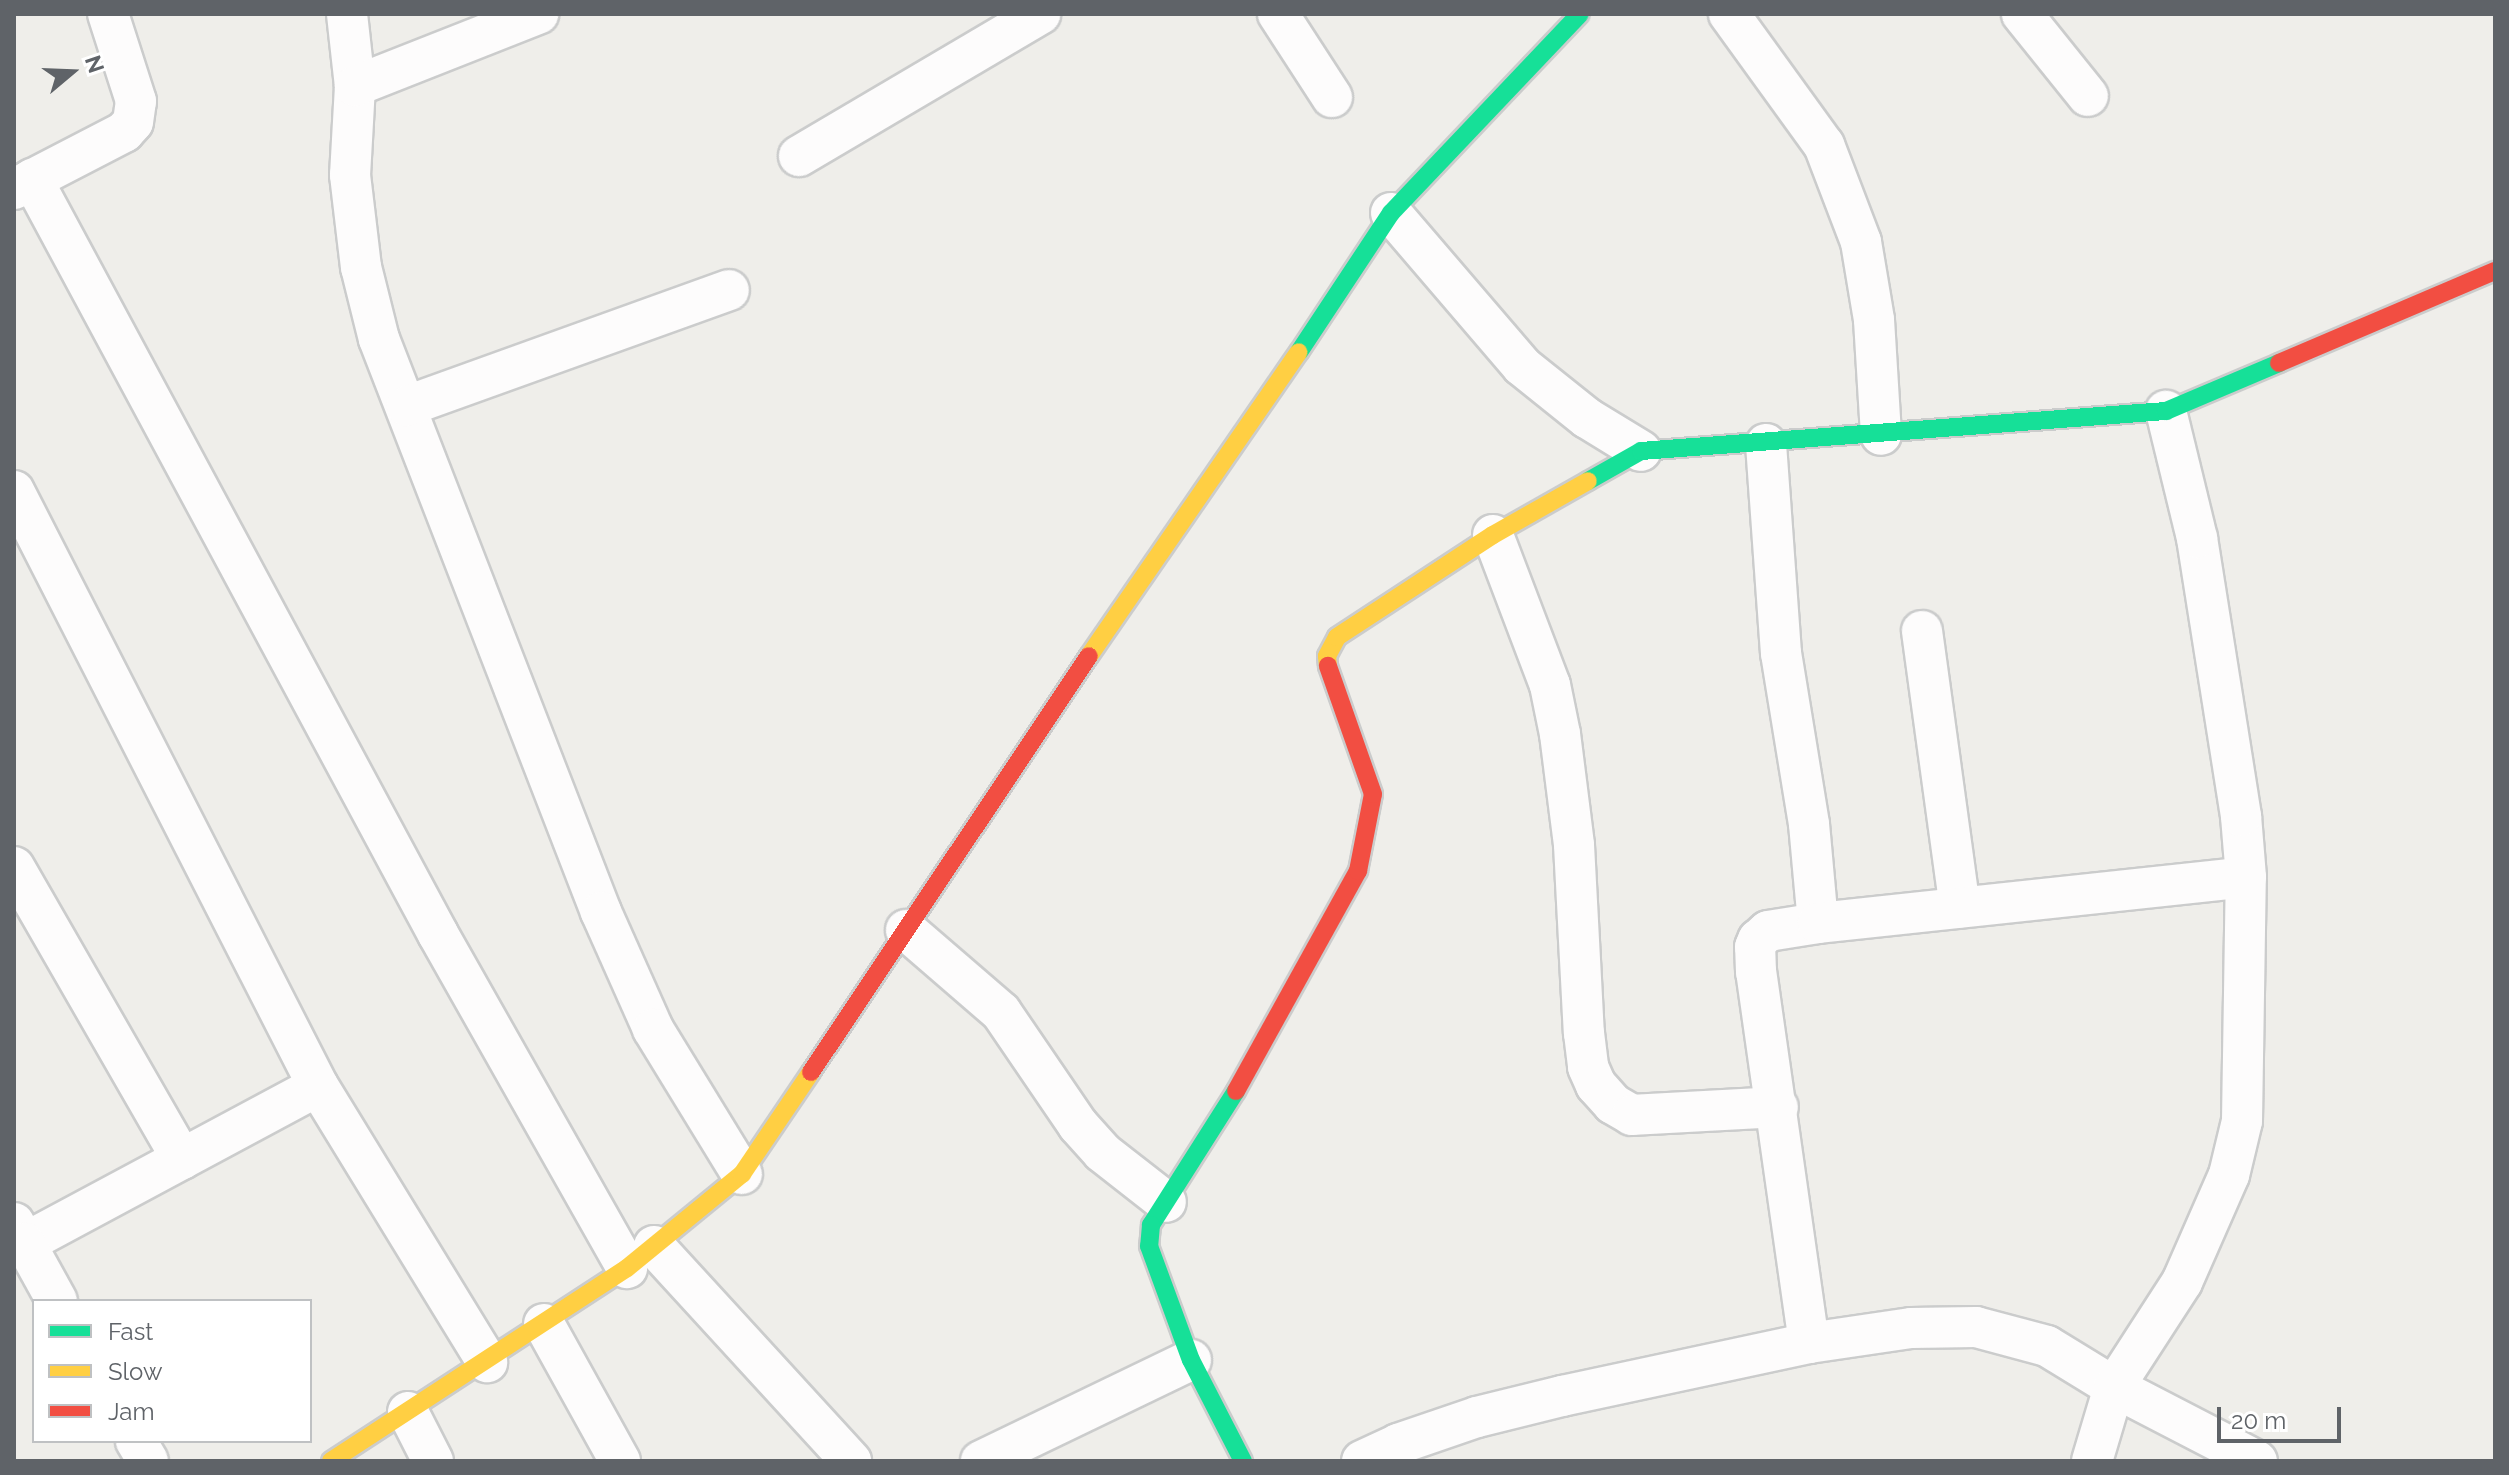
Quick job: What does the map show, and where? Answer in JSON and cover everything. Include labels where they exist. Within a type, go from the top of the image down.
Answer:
[{"type":"street","points":[[108,14],[136,101],[133,122],[124,132],[23,184],[438,934],[641,1257],[851,1461]]},
{"type":"street","points":[[347,14],[355,86],[350,175],[361,267],[379,339],[561,812],[614,941],[653,1029],[742,1174]]},
{"type":"street","points":[[355,86],[538,14]]},
{"type":"street","points":[[799,156],[1040,14]]},
{"type":"street","points":[[1278,14],[1332,97]]},
{"type":"street","points":[[331,1461],[487,1362],[641,1257],[742,1174],[1022,753],[1312,334],[1391,213],[1580,14]]},
{"type":"street","points":[[1729,14],[1824,145],[1861,242],[1874,320],[1881,435]]},
{"type":"street","points":[[2022,14],[2088,96]]},
{"type":"street","points":[[1391,213],[1522,366],[1587,418],[1641,451]]},
{"type":"street","points":[[1243,1461],[1191,1360],[1149,1246],[1151,1225],[1224,1113],[1358,871],[1373,794],[1330,677],[1327,656],[1337,637],[1493,535],[1641,451],[1766,444],[2166,411],[2495,271]]},
{"type":"street","points":[[407,406],[729,290]]},
{"type":"street","points":[[2092,1461],[2114,1387],[2182,1282],[2229,1175],[2242,1121],[2246,877],[2241,816],[2197,538],[2166,411]]},
{"type":"street","points":[[1766,444],[1781,653],[1809,824],[1818,923]]},
{"type":"street","points":[[14,491],[318,1086],[487,1362]]},
{"type":"street","points":[[1493,535],[1550,685],[1560,734],[1574,845],[1584,1033],[1588,1067],[1596,1085],[1613,1104],[1632,1115],[1778,1107]]},
{"type":"street","points":[[1922,631],[1960,907]]},
{"type":"street","points":[[14,867],[182,1159]]},
{"type":"street","points":[[1809,1343],[1755,947],[1768,931],[2246,877]]},
{"type":"street","points":[[906,930],[1001,1012],[1078,1125],[1102,1152],[1166,1202]]},
{"type":"street","points":[[56,1299],[19,1233],[182,1159],[318,1086]]},
{"type":"street","points":[[544,1324],[620,1461]]},
{"type":"street","points":[[1362,1461],[1398,1444],[1477,1417],[1809,1343],[1911,1328],[1976,1327],[2047,1346],[2114,1387],[2257,1461]]},
{"type":"street","points":[[981,1461],[1047,1444],[1191,1360]]},
{"type":"street","points":[[408,1412],[433,1461]]},
{"type":"street","points":[[137,1443],[148,1461]]},
{"type":"traffic: fast","points":[[1299,352],[1391,213],[1580,14]]},
{"type":"traffic: fast","points":[[1588,481],[1641,451],[2166,411],[2279,363]]},
{"type":"traffic: fast","points":[[1236,1091],[1151,1225],[1149,1246],[1191,1360],[1243,1461]]},
{"type":"traffic: slow","points":[[1089,656],[1299,352]]},
{"type":"traffic: slow","points":[[1328,666],[1327,656],[1337,637],[1493,535],[1588,481]]},
{"type":"traffic: slow","points":[[331,1461],[627,1268],[742,1174],[811,1072]]},
{"type":"traffic: jam","points":[[2279,363],[2495,271]]},
{"type":"traffic: jam","points":[[811,1072],[1089,656]]},
{"type":"traffic: jam","points":[[1236,1091],[1358,871],[1373,794],[1328,666]]}]
